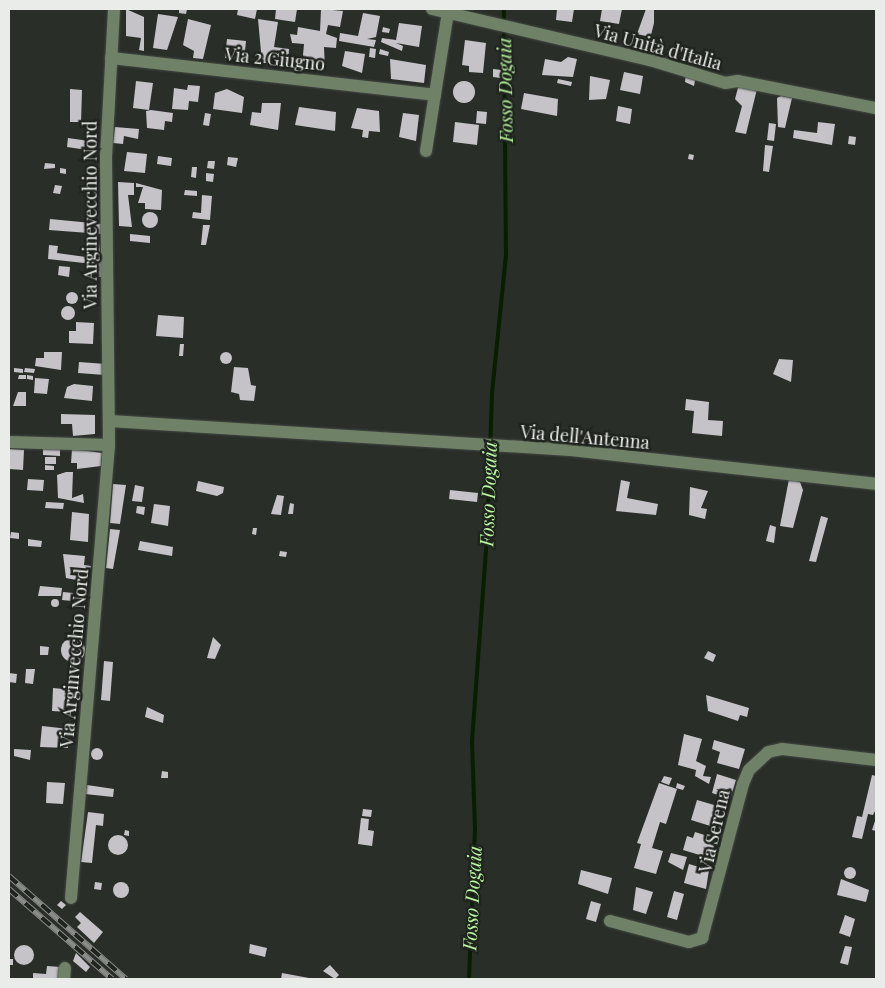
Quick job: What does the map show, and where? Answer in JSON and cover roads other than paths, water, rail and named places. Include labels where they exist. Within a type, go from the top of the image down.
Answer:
[{"type":"street","name":"Via Arginevecchio Nord","points":[[110,421],[106,158],[114,9]]},
{"type":"street","name":"Via Unità d'Italia","points":[[432,9],[650,60],[725,83],[738,82],[876,108]]},
{"type":"street","points":[[426,151],[448,12]]},
{"type":"street","name":"Via 2 Giugno","points":[[111,58],[435,95]]},
{"type":"street","name":"Via Arginvecchio Nord","points":[[71,898],[110,421]]},
{"type":"street","name":"Via dell'Antenna","points":[[110,421],[483,447],[570,450],[876,484]]},
{"type":"street","points":[[9,442],[109,445]]},
{"type":"street","name":"Via Serena","points":[[610,921],[689,942],[702,938],[743,784],[749,770],[768,752],[789,750],[876,760]]},
{"type":"waterway","name":"Fosso Dogaia","points":[[469,979],[475,828],[472,741],[487,538],[492,393],[506,256],[504,9]]},
{"type":"railway","points":[[9,876],[126,979]]},
{"type":"railway","points":[[9,889],[112,979]]}]
